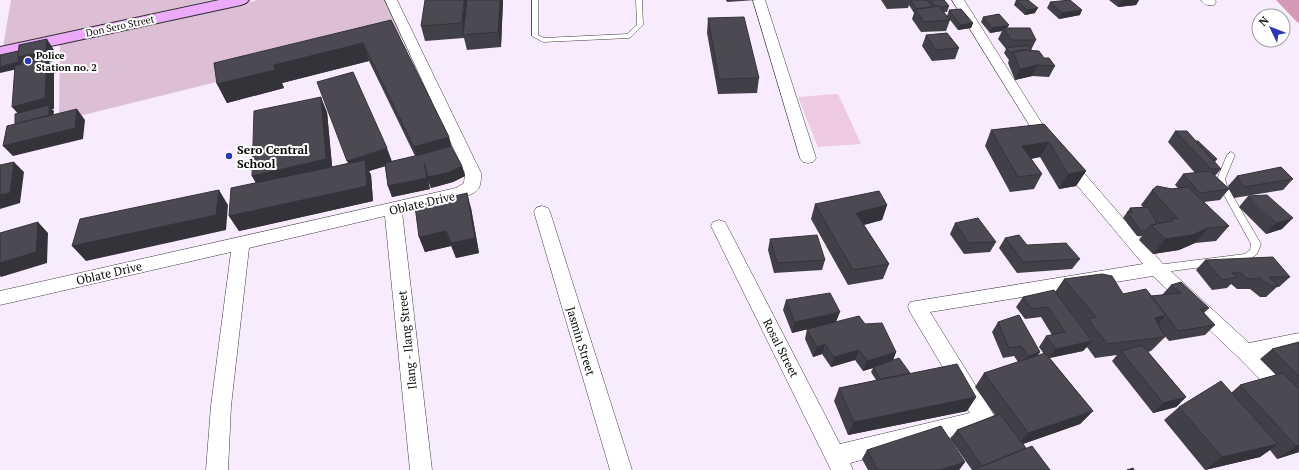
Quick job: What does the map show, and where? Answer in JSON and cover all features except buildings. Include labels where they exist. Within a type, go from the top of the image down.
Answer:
[{"type":"main road","name":"Don Sero Street","points":[[0,52],[224,2],[241,0]]},
{"type":"street","name":"Oblate Drive","points":[[0,298],[393,210],[461,193],[472,186],[473,173],[391,0]]},
{"type":"street","points":[[760,0],[808,158]]},
{"type":"street","points":[[958,0],[1043,136],[1157,269],[1246,352],[1299,405]]},
{"type":"street","name":"Ilang - Ilang Street","points":[[393,210],[421,470]]},
{"type":"street","name":"Jasmin Street","points":[[542,212],[621,470]]},
{"type":"street","name":"Rosal Street","points":[[719,226],[839,463]]},
{"type":"street","points":[[218,470],[221,406],[241,243]]},
{"type":"street","points":[[839,463],[985,419],[918,307],[1157,269]]},
{"type":"street","points":[[1246,352],[1299,341]]},
{"type":"lane","points":[[536,0],[535,36],[543,40],[629,36],[640,25],[639,0]]},
{"type":"lane","points":[[1157,269],[1247,257],[1253,254],[1256,244],[1223,186],[1221,179],[1231,155]]},
{"type":"shaded area","points":[[11,0],[212,0],[3,47]]},
{"type":"shaded area","points":[[258,0],[386,0],[403,36],[59,121],[60,44]]},
{"type":"shaded area","points":[[1276,0],[1299,0],[1299,23],[1291,16],[1291,8],[1284,8]]},
{"type":"shaded area","points":[[838,94],[861,144],[818,147],[798,97]]},
{"type":"place","name":"Police Station no. 2","points":[[28,61]]},
{"type":"place","name":"Sero Central School","points":[[229,156]]}]
